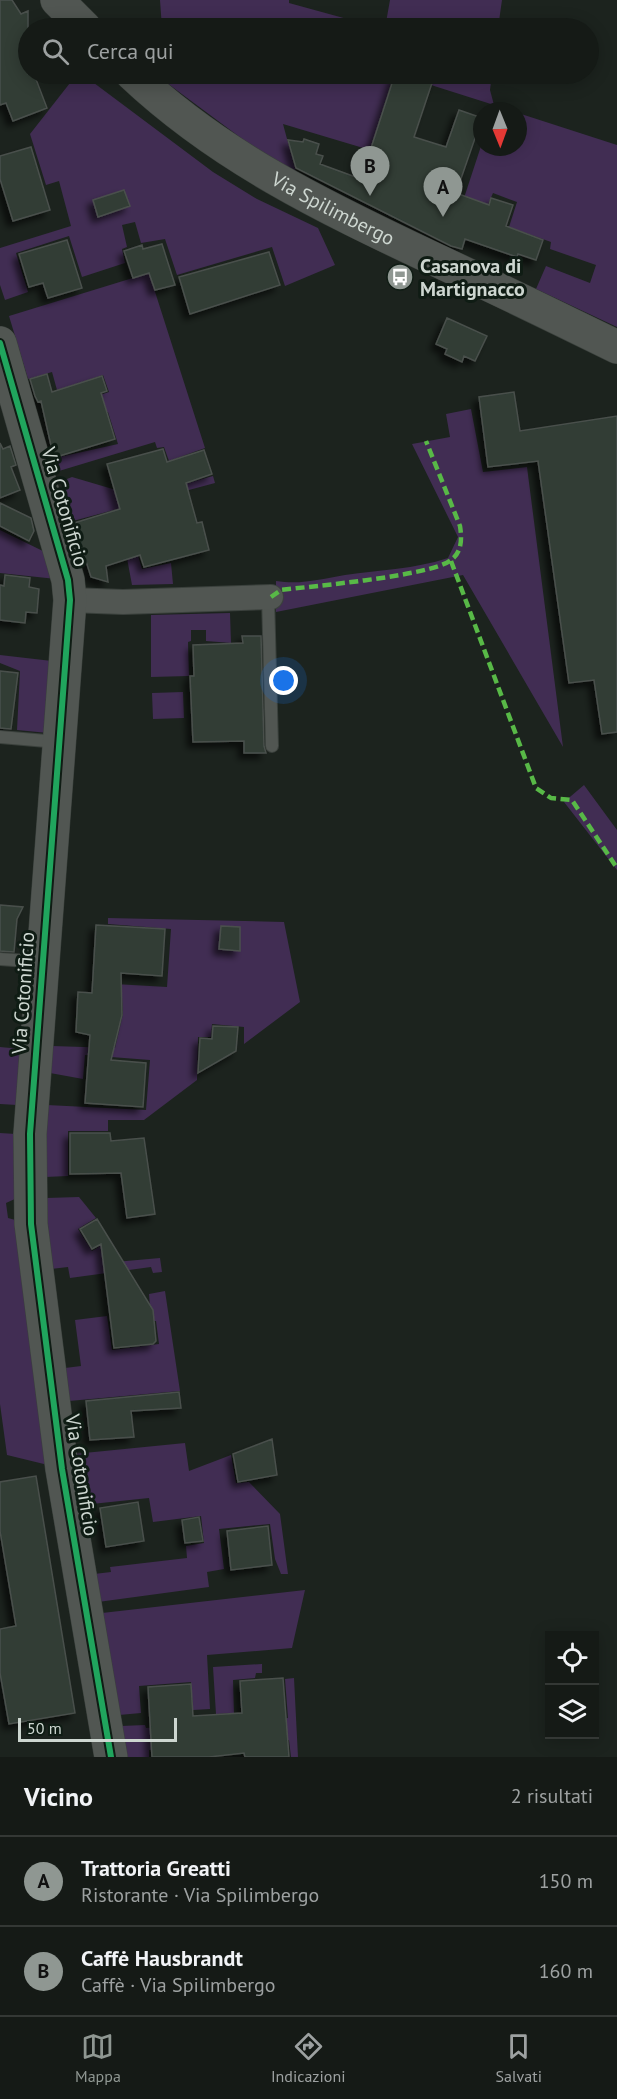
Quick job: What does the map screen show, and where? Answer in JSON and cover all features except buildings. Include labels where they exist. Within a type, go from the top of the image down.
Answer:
[{"type":"street","points":[[57,0],[75,18]]},
{"type":"street","name":"Via Spilimbergo","points":[[144,84],[188,121],[254,167],[322,207],[617,347]]},
{"type":"street","name":"Via Cotonificio","points":[[0,343],[63,554],[70,600],[41,962],[30,1134],[31,1224],[62,1469],[111,1757]]},
{"type":"street","points":[[70,600],[123,602],[269,597]]},
{"type":"lane","points":[[269,597],[272,747]]},
{"type":"lane","points":[[0,737],[59,742]]},
{"type":"lane","points":[[0,959],[41,962]]},
{"type":"shaded area","points":[[160,0],[289,0],[289,3],[344,18],[161,18]]},
{"type":"shaded area","points":[[390,0],[502,0],[499,18],[387,18]]},
{"type":"shaded area","points":[[69,84],[95,84],[213,172],[257,199],[318,228],[335,265],[285,286],[272,247],[177,275],[165,239],[141,243],[135,222],[122,225],[127,247],[122,249],[125,263],[82,277],[69,236],[16,253],[28,292],[5,300],[0,285],[0,248],[71,226],[59,181],[46,185],[30,134]]},
{"type":"shaded area","points":[[168,84],[391,84],[370,150],[283,124],[297,176]]},
{"type":"shaded area","points":[[431,84],[491,84],[493,102],[485,102]]},
{"type":"shaded area","points":[[527,116],[617,145],[617,327],[536,289],[546,266],[590,283],[596,265],[550,249],[551,242],[509,227],[517,202],[493,193],[486,209],[463,201],[478,156],[527,156]]},
{"type":"shaded area","points":[[149,273],[205,448],[169,461],[164,447],[157,448],[155,442],[59,471],[55,458],[118,444],[108,412],[96,415],[91,398],[109,392],[103,375],[57,390],[52,372],[28,379],[9,316]]},
{"type":"shaded area","points":[[471,409],[483,472],[527,467],[563,747],[463,575],[276,612],[276,581],[311,581],[410,567],[448,558],[458,537],[412,444],[450,437],[446,414]]},
{"type":"shaded area","points":[[213,476],[215,483],[73,521],[62,481],[72,477],[116,490],[120,502]]},
{"type":"shaded area","points":[[124,509],[142,569],[171,563],[173,584],[132,585],[118,510]]},
{"type":"shaded area","points":[[0,530],[51,555],[56,579],[0,573]]},
{"type":"shaded area","points":[[230,613],[231,643],[206,641],[206,630],[191,630],[191,641],[188,642],[189,676],[151,677],[151,615]]},
{"type":"shaded area","points":[[0,655],[52,661],[48,733],[17,730],[20,671],[0,663]]},
{"type":"shaded area","points":[[183,692],[184,718],[153,719],[152,693]]},
{"type":"shaded area","points":[[584,785],[617,830],[617,870],[564,802]]},
{"type":"shaded area","points":[[108,918],[284,922],[300,1002],[244,1044],[244,1027],[212,1024],[211,1037],[198,1037],[197,1080],[144,1120],[108,1120],[108,1131],[68,1131],[68,1176],[45,1177],[47,1105],[146,1110],[150,1060],[85,1055],[83,1079],[50,1073],[52,1046],[115,1048],[123,1014],[122,996],[114,995],[115,984],[167,987],[171,929],[108,924]]},
{"type":"shaded area","points":[[0,1047],[21,1049],[17,1105],[0,1104]]},
{"type":"shaded area","points":[[0,1133],[16,1134],[17,1198],[6,1203],[8,1218],[19,1221],[48,1465],[7,1455],[0,1404]]},
{"type":"shaded area","points":[[79,1197],[96,1218],[78,1229],[92,1251],[109,1240],[113,1245],[115,1262],[160,1258],[162,1272],[153,1273],[151,1267],[70,1278],[68,1267],[51,1269],[46,1198]]},
{"type":"shaded area","points":[[165,1291],[180,1391],[69,1401],[65,1368],[81,1366],[75,1320],[107,1316],[112,1350],[159,1344],[156,1321],[151,1321],[149,1294]]},
{"type":"shaded area","points":[[185,1443],[189,1471],[231,1455],[236,1483],[249,1482],[280,1514],[288,1574],[281,1574],[275,1559],[270,1524],[219,1529],[224,1569],[207,1572],[209,1587],[98,1602],[94,1574],[111,1572],[110,1567],[187,1558],[186,1546],[204,1543],[201,1516],[153,1522],[149,1498],[82,1505],[74,1454]]},
{"type":"shaded area","points":[[305,1590],[292,1648],[207,1655],[210,1709],[193,1710],[191,1682],[139,1686],[141,1713],[119,1715],[102,1613]]},
{"type":"shaded area","points":[[262,1664],[262,1673],[256,1673],[255,1678],[233,1680],[234,1713],[216,1714],[213,1667]]},
{"type":"shaded area","points":[[294,1678],[298,1757],[291,1757],[289,1740],[274,1741],[273,1720],[288,1718],[285,1679]]},
{"type":"shaded area","points":[[145,1725],[146,1728],[162,1727],[163,1749],[149,1750],[149,1757],[125,1757],[121,1726]]},
{"type":"marked path","points":[[271,597],[281,590],[371,580],[421,571],[440,566],[455,557],[460,545],[460,526],[426,441]]},
{"type":"marked path","points":[[451,561],[536,788],[551,798],[572,800],[617,868]]},
{"type":"cycle path","points":[[0,343],[68,580],[70,600],[30,1134],[31,1224],[62,1469],[111,1757]]},
{"type":"place","name":"Caffė Hausbrandt","points":[[370,196]]},
{"type":"place","name":"Trattoria Greatti","points":[[443,217]]},
{"type":"place","name":"Casanova di Martignacco","points":[[400,277]]}]
